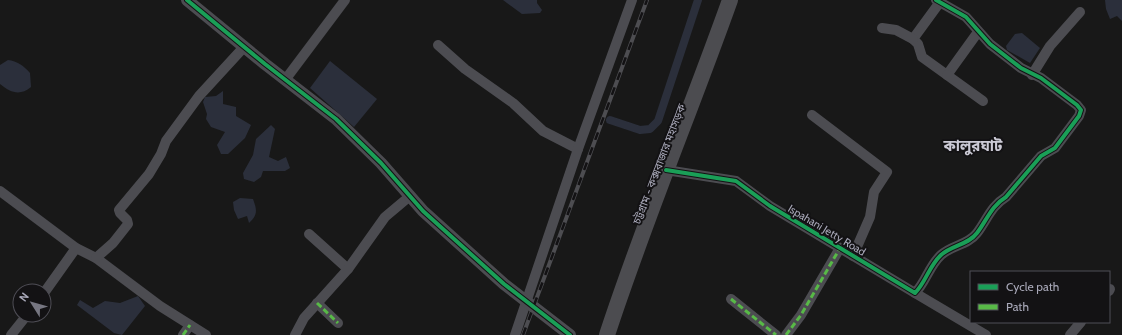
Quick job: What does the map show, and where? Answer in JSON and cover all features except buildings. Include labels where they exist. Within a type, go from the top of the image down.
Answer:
[{"type":"highway","name":"চট্টগ্রাম - কক্সবাজার মহাসড়ক","points":[[618,335],[670,172],[730,0]]},
{"type":"highway","name":"চট্টগ্রাম - কক্সবাজার মহাসড়ক","points":[[607,335],[670,172],[740,0]]},
{"type":"street","points":[[188,0],[285,80],[336,119],[381,163],[423,211],[526,302],[570,335]]},
{"type":"street","points":[[285,80],[345,0]]},
{"type":"street","points":[[515,335],[578,149],[632,0]]},
{"type":"street","points":[[913,39],[938,1],[966,17],[990,44],[1032,74],[1041,78],[1078,105],[1081,110],[1079,116],[1054,148],[1042,156],[1006,197],[998,202],[977,233],[969,241],[939,257],[928,272],[922,285],[915,293]]},
{"type":"street","points":[[1032,74],[1050,46],[1080,12]]},
{"type":"street","points":[[882,28],[896,30],[913,39],[918,44],[922,57],[983,101]]},
{"type":"street","points":[[947,75],[978,32]]},
{"type":"street","points":[[438,45],[465,69],[512,103],[543,130],[578,149]]},
{"type":"street","points":[[96,258],[113,243],[128,224],[127,220],[119,210],[149,174],[161,154],[166,141],[199,96],[244,47]]},
{"type":"street","points":[[812,115],[887,172],[874,192],[870,218],[853,256]]},
{"type":"street","name":"Ispahani Jetty Road","points":[[670,172],[709,176],[736,181],[770,206],[986,335]]},
{"type":"street","points":[[0,191],[76,248],[96,258],[206,335]]},
{"type":"street","points":[[295,335],[299,324],[348,269],[385,217],[410,196]]},
{"type":"street","points":[[309,234],[348,269]]},
{"type":"street","points":[[51,283],[76,248]]},
{"type":"street","points":[[786,335],[801,315],[840,248]]},
{"type":"street","points":[[731,299],[776,335]]},
{"type":"street","points":[[317,303],[338,322]]},
{"type":"street","points":[[11,335],[21,323]]},
{"type":"street","points":[[1070,335],[1080,323]]},
{"type":"street","points":[[183,335],[190,325]]},
{"type":"water","points":[[503,0],[537,0],[537,3],[542,10],[540,13],[522,14]]},
{"type":"water","points":[[1105,0],[1122,0],[1122,21],[1117,16],[1110,19],[1106,9]]},
{"type":"water","points":[[1022,33],[1040,48],[1030,63],[1007,50],[1006,46],[1015,34]]},
{"type":"water","points":[[8,60],[20,64],[30,73],[31,87],[27,90],[23,92],[16,92],[8,90],[0,84],[0,65]]},
{"type":"water","points":[[330,61],[377,99],[354,127],[310,88]]},
{"type":"water","points":[[223,91],[223,104],[236,107],[236,116],[251,125],[245,138],[228,154],[221,154],[217,145],[225,132],[211,127],[206,119],[207,114],[203,102],[205,97],[216,96]]},
{"type":"water","points":[[271,125],[275,129],[269,157],[278,161],[286,157],[290,168],[285,171],[263,171],[261,177],[254,182],[244,179],[243,173],[253,155],[256,139]]},
{"type":"water","points":[[240,198],[253,199],[256,212],[249,223],[247,216],[238,219],[234,210],[233,202]]},
{"type":"water","points":[[138,296],[145,306],[122,335],[114,333],[77,305],[80,300],[93,308],[105,301],[120,303]]},
{"type":"waterway","points":[[610,120],[640,130],[650,129],[658,121],[698,0]]},
{"type":"railway","points":[[523,335],[647,0]]},
{"type":"marked path","points":[[786,335],[801,315],[840,248]]},
{"type":"marked path","points":[[731,299],[776,335]]},
{"type":"marked path","points":[[317,303],[338,323]]},
{"type":"marked path","points":[[183,335],[190,325]]},
{"type":"cycle path","points":[[187,0],[265,64],[336,119],[381,163],[423,211],[504,284],[570,335]]},
{"type":"cycle path","points":[[666,170],[736,181],[770,206],[915,293],[937,259],[950,249],[965,243],[977,233],[993,209],[1006,197],[1041,156],[1055,148],[1079,116],[1081,110],[1077,105],[1041,78],[1021,68],[990,44],[966,17],[936,0]]},
{"type":"district","name":"কালুরঘাট","points":[[973,146]]}]
